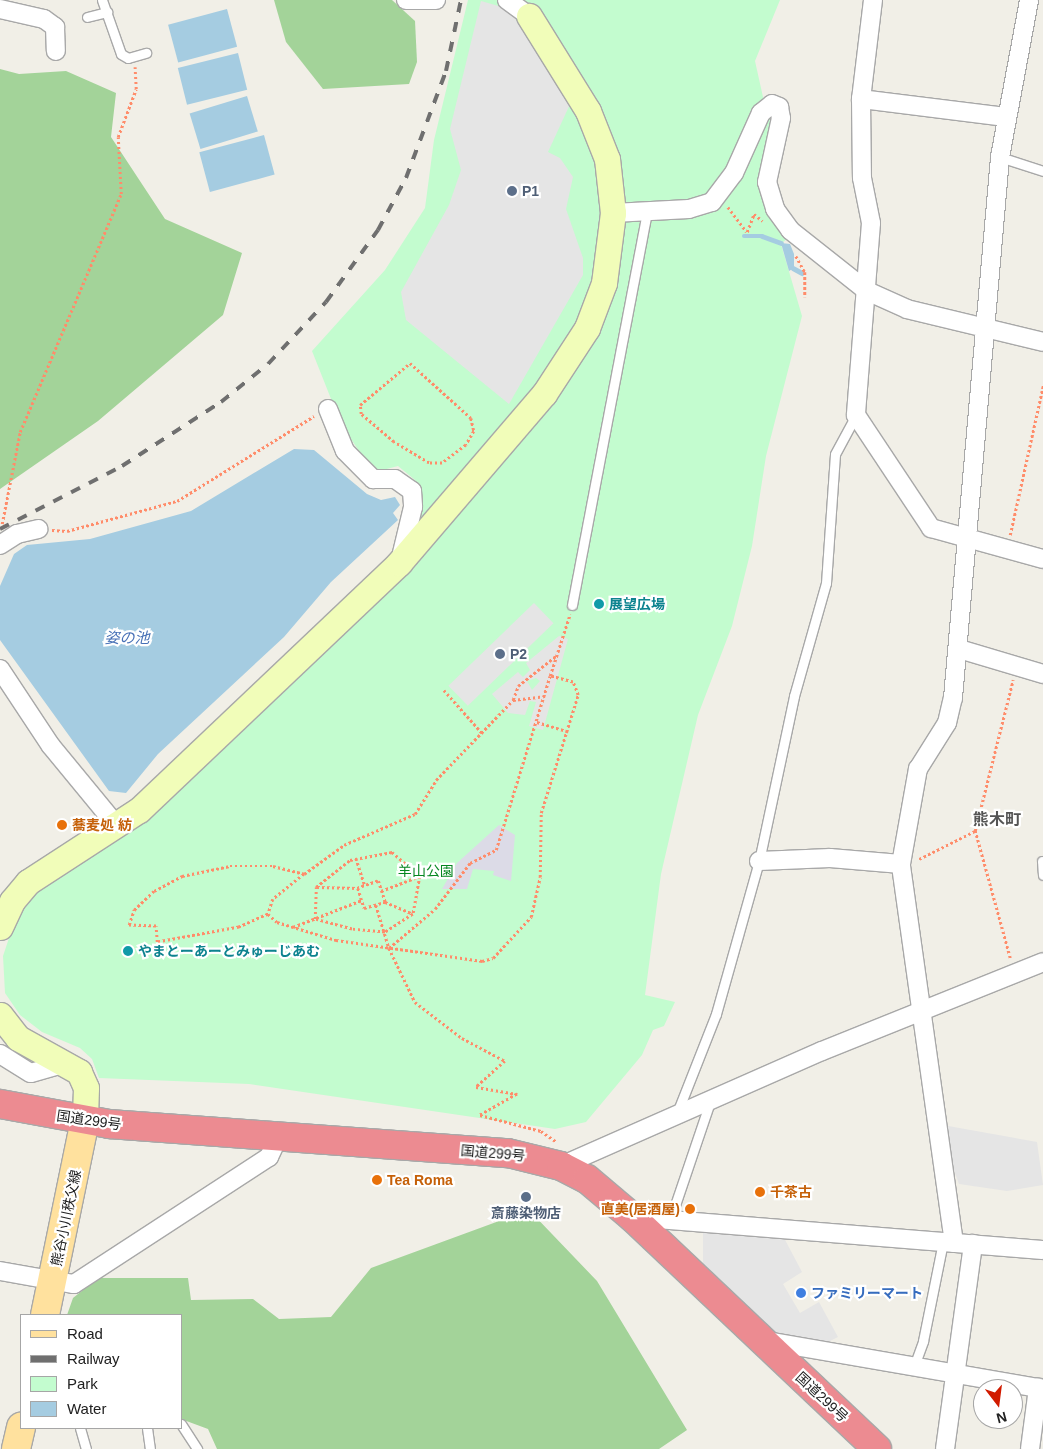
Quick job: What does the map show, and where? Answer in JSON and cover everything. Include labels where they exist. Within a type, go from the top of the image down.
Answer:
[{"type":"highway","name":"国道299号","points":[[0,1104],[84,1120],[508,1153],[570,1162],[632,1217],[877,1449]]},
{"type":"main road","name":"熊谷小川秩父線","points":[[45,1314],[84,1120]]},
{"type":"main road","points":[[16,1449],[21,1429]]},
{"type":"street","points":[[406,0],[436,0]]},
{"type":"street","points":[[0,927],[12,901],[28,882],[139,810],[399,563],[532,410],[575,349],[604,283],[613,213],[607,159],[588,111],[529,16],[507,0]]},
{"type":"street","points":[[873,0],[861,99],[862,178],[871,223],[856,415],[931,528],[966,542],[1043,559]]},
{"type":"street","points":[[949,1242],[901,864],[918,769],[947,723],[959,649],[966,542],[988,327],[1000,157],[1005,117],[1029,0]]},
{"type":"street","points":[[0,9],[44,20],[55,27],[56,51]]},
{"type":"street","points":[[861,99],[1005,117]]},
{"type":"street","points":[[613,213],[647,212],[712,202],[734,173],[761,113],[772,104],[779,107],[781,118],[768,169],[775,209],[790,230],[867,291],[907,309],[988,327],[1043,342]]},
{"type":"street","points":[[328,409],[345,451],[366,472],[373,478],[395,479],[412,490],[413,508],[399,563]]},
{"type":"street","points":[[0,545],[17,534],[38,529]]},
{"type":"street","points":[[959,649],[1043,674]]},
{"type":"street","points":[[0,669],[51,746],[117,826]]},
{"type":"street","points":[[759,861],[830,858],[901,864]]},
{"type":"street","points":[[570,1162],[920,1011],[1043,962]]},
{"type":"street","points":[[0,1015],[18,1038],[66,1063],[79,1072],[86,1088],[84,1120]]},
{"type":"street","points":[[0,1054],[31,1073],[66,1063]]},
{"type":"street","points":[[0,1271],[74,1284],[269,1157],[279,1136]]},
{"type":"street","points":[[632,1217],[1043,1250]]},
{"type":"street","points":[[945,1449],[957,1376],[973,1244]]},
{"type":"street","points":[[760,1340],[913,1369],[1040,1389],[1030,1449]]},
{"type":"lane","points":[[102,0],[121,54],[132,57],[146,53]]},
{"type":"lane","points":[[87,17],[107,12]]},
{"type":"lane","points":[[1000,157],[1043,171]]},
{"type":"lane","points":[[572,605],[647,212]]},
{"type":"lane","points":[[676,1117],[716,1014],[759,861],[794,696],[826,583],[835,454],[856,415]]},
{"type":"lane","points":[[1042,861],[1043,875]]},
{"type":"lane","points":[[670,1220],[710,1102]]},
{"type":"lane","points":[[913,1369],[923,1341],[949,1242]]},
{"type":"lane","points":[[182,1426],[197,1449]]},
{"type":"lane","points":[[80,1429],[86,1449]]},
{"type":"lane","points":[[147,1429],[150,1449]]},
{"type":"path","points":[[1,534],[20,432],[121,194],[118,137],[136,89],[132,57]]},
{"type":"path","points":[[725,203],[747,232],[754,214],[767,224]]},
{"type":"path","points":[[794,250],[806,271],[805,297]]},
{"type":"path","points":[[410,363],[462,407],[474,431],[466,445],[442,463],[429,464],[394,442],[361,414],[360,405],[410,363]]},
{"type":"path","points":[[1006,551],[1043,388]]},
{"type":"path","points":[[38,529],[67,531],[177,501],[328,409]]},
{"type":"path","points":[[389,948],[436,909],[470,863],[496,850],[572,605]]},
{"type":"path","points":[[304,874],[273,866],[230,866],[182,876],[140,903],[129,924],[156,926],[157,942],[240,928],[268,914],[273,899],[344,845],[415,814],[436,780],[513,700],[518,686],[558,654]]},
{"type":"path","points":[[1014,974],[975,831],[1016,666]]},
{"type":"path","points":[[268,914],[292,927],[336,940],[482,961],[494,958],[531,917],[540,877],[541,813],[569,732],[578,695],[573,682],[550,676]]},
{"type":"path","points":[[444,690],[482,733]]},
{"type":"path","points":[[513,700],[544,696]]},
{"type":"path","points":[[536,722],[569,732]]},
{"type":"path","points":[[901,864],[934,854],[975,831]]},
{"type":"path","points":[[316,887],[356,858],[392,852],[420,876]]},
{"type":"path","points":[[356,858],[365,885]]},
{"type":"path","points":[[381,891],[420,876]]},
{"type":"path","points":[[315,919],[352,929],[385,932],[413,914],[420,876]]},
{"type":"path","points":[[316,887],[358,888],[378,881],[385,902]]},
{"type":"path","points":[[315,919],[316,887]]},
{"type":"path","points":[[358,888],[364,908],[385,902],[413,914]]},
{"type":"path","points":[[292,927],[362,900]]},
{"type":"path","points":[[376,905],[389,948],[415,1002],[462,1038],[505,1061],[476,1087],[518,1094],[480,1115],[541,1131],[570,1162]]},
{"type":"green space","points":[[274,0],[392,0],[415,21],[417,62],[409,84],[323,89],[286,42]]},
{"type":"green space","name":"羊山公園","points":[[468,0],[780,0],[755,61],[763,97],[775,117],[761,184],[790,236],[781,244],[802,316],[766,456],[752,546],[732,626],[698,715],[661,874],[645,995],[675,1002],[664,1026],[653,1030],[642,1055],[586,1122],[555,1129],[249,1084],[99,1078],[92,1059],[80,1048],[42,1032],[20,1015],[5,993],[3,956],[14,923],[41,886],[153,815],[260,705],[396,582],[420,498],[415,480],[398,466],[379,471],[361,454],[341,424],[312,351],[385,270],[425,208],[434,140]]},
{"type":"green space","points":[[0,69],[19,74],[66,71],[116,93],[111,137],[165,219],[242,253],[223,315],[98,421],[0,489]]},
{"type":"green space","points":[[529,1210],[597,1281],[687,1430],[659,1449],[217,1449],[208,1429],[182,1419],[182,1314],[67,1314],[73,1298],[98,1278],[188,1278],[191,1300],[253,1299],[279,1319],[331,1317],[371,1268]]},
{"type":"shaded area","name":"P1","points":[[481,1],[509,9],[571,102],[548,152],[560,158],[573,177],[566,209],[583,258],[583,275],[509,404],[406,320],[401,292],[449,205],[461,170],[450,129]]},
{"type":"shaded area","name":"P2","points":[[534,603],[553,623],[468,706],[448,686]]},
{"type":"shaded area","points":[[559,636],[568,639],[543,730],[529,726],[536,702],[530,701],[525,715],[508,713],[492,694],[518,672],[523,677],[530,670],[526,663]],"holes":[[[536,678],[540,681],[532,690],[527,681]]]},
{"type":"shaded area","points":[[499,825],[515,835],[511,881],[493,875],[494,871],[473,869],[467,889],[442,889],[457,863]]},
{"type":"shaded area","points":[[937,1124],[1037,1142],[1043,1185],[1007,1191],[959,1184]]},
{"type":"shaded area","points":[[703,1232],[783,1236],[802,1272],[783,1284],[800,1313],[819,1302],[838,1337],[822,1345],[774,1335],[703,1263]]},
{"type":"water","points":[[227,9],[237,47],[178,62],[168,25]]},
{"type":"water","points":[[238,53],[247,90],[187,105],[178,68]]},
{"type":"water","points":[[247,96],[258,131],[200,149],[190,114]]},
{"type":"water","points":[[264,135],[275,175],[210,192],[199,152]]},
{"type":"water","points":[[781,243],[790,244],[794,254],[794,268],[789,271]]},
{"type":"water","name":"姿の池","points":[[294,449],[314,450],[367,494],[381,500],[395,497],[400,505],[393,513],[398,520],[331,582],[284,637],[158,754],[126,793],[109,791],[0,640],[0,586],[14,554],[27,545],[90,539],[191,511]]},
{"type":"waterway","points":[[744,236],[762,236],[781,243]]},
{"type":"waterway","points":[[793,268],[802,273]]},
{"type":"railway","points":[[0,529],[122,466],[221,402],[268,364],[326,302],[378,230],[406,178],[446,71],[461,0]]},
{"type":"place","name":"P1","points":[[512,191]]},
{"type":"place","name":"展望広場","points":[[599,604]]},
{"type":"place","name":"P2","points":[[500,654]]},
{"type":"place","name":"蕎麦処 紡","points":[[62,825]]},
{"type":"place","name":"やまとーあーとみゅーじあむ","points":[[128,951]]},
{"type":"place","name":"Tea Roma","points":[[377,1180]]},
{"type":"place","name":"千茶古","points":[[760,1192]]},
{"type":"place","name":"斎藤染物店","points":[[526,1197]]},
{"type":"place","name":"直美(居酒屋)","points":[[690,1209]]},
{"type":"place","name":"ファミリーマート","points":[[801,1293]]},
{"type":"district","name":"熊木町","points":[[997,820]]}]
